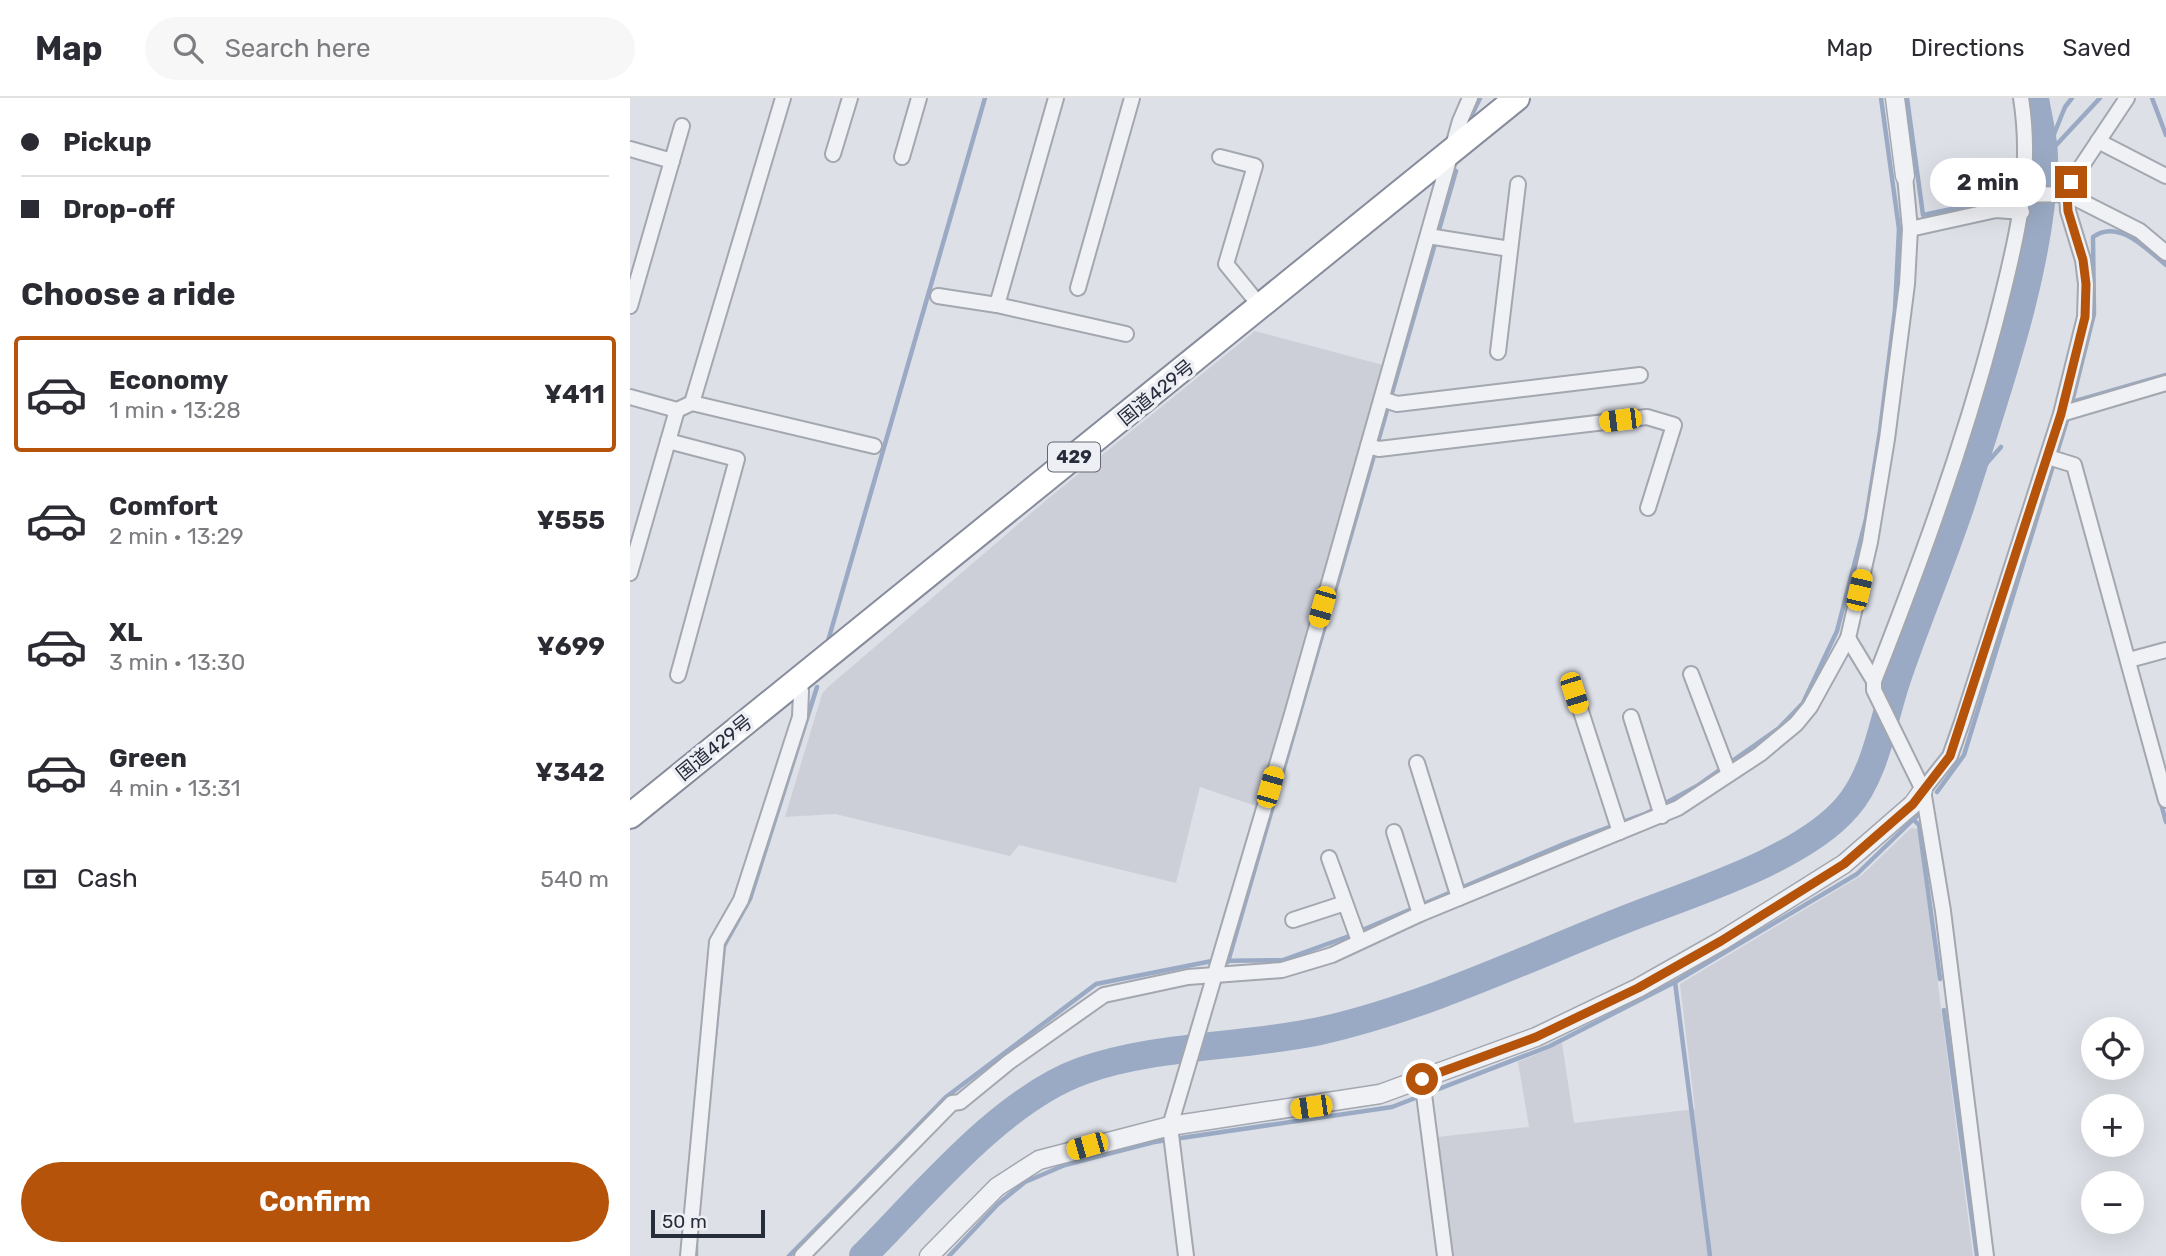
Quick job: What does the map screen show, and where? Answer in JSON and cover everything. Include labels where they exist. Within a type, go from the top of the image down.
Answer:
[{"type":"highway","name":"国道429号","points":[[630,816],[1517,98]]},
{"type":"street","points":[[692,404],[783,98]]},
{"type":"street","points":[[834,154],[850,98]]},
{"type":"street","points":[[902,157],[919,98]]},
{"type":"street","points":[[997,305],[1056,98]]},
{"type":"street","points":[[1079,288],[1132,98]]},
{"type":"street","points":[[1186,1256],[1171,1135],[1198,1032],[1373,448],[1433,237],[1460,121],[1470,98]]},
{"type":"street","points":[[802,1256],[952,1103],[960,1102],[1009,1062],[1104,995],[1188,977],[1218,966],[1282,970],[1332,955],[1357,935],[1457,891],[1660,809],[1726,769],[1760,754],[1796,724],[1810,707],[1848,638],[1870,542],[1888,439],[1901,342],[1910,229],[1895,98]]},
{"type":"street","points":[[1874,685],[1934,527],[1968,426],[2024,203],[2026,129],[2021,98]]},
{"type":"street","points":[[929,1256],[997,1187],[1039,1160],[1423,1088],[1536,1037],[1638,988],[1721,941],[1844,864],[1913,804],[1950,756],[2067,412],[2085,317],[2086,284],[2062,194],[2127,98]]},
{"type":"street","points":[[630,306],[682,126]]},
{"type":"street","points":[[2098,141],[2166,176]]},
{"type":"street","points":[[630,149],[672,161]]},
{"type":"street","points":[[1220,157],[1255,166],[1226,264],[1261,307]]},
{"type":"street","points":[[1498,352],[1518,184]]},
{"type":"street","points":[[1910,229],[2062,194],[2140,231],[2166,253]]},
{"type":"street","points":[[1433,237],[1510,249]]},
{"type":"street","points":[[938,296],[997,305],[1126,334]]},
{"type":"street","points":[[1386,401],[1640,375]]},
{"type":"street","points":[[2067,412],[2166,383]]},
{"type":"street","points":[[630,397],[677,410],[692,404],[874,446]]},
{"type":"street","points":[[630,573],[677,410]]},
{"type":"street","points":[[1373,448],[1647,416],[1674,425],[1648,508]]},
{"type":"street","points":[[668,441],[737,459],[678,675]]},
{"type":"street","points":[[2053,459],[2074,465],[2166,800]]},
{"type":"street","points":[[1848,638],[1874,685],[1897,740],[1923,790],[1943,911],[1986,1256]]},
{"type":"street","points":[[2129,660],[2166,650]]},
{"type":"street","points":[[1691,674],[1726,769]]},
{"type":"street","points":[[688,1256],[717,942],[741,900],[800,717],[802,691],[797,680]]},
{"type":"street","points":[[1574,693],[1618,826]]},
{"type":"street","points":[[1631,716],[1660,809]]},
{"type":"street","points":[[1417,763],[1457,891]]},
{"type":"street","points":[[1394,832],[1418,908]]},
{"type":"street","points":[[1329,858],[1357,935]]},
{"type":"street","points":[[1293,920],[1345,904]]},
{"type":"street","points":[[1423,1088],[1446,1256]]},
{"type":"shaded area","points":[[1255,331],[1383,365],[1259,807],[1200,787],[1176,883],[1019,845],[1010,856],[835,814],[785,817],[822,694],[828,687],[1050,497]]},
{"type":"shaded area","points":[[1911,828],[1918,829],[1973,1256],[1453,1256],[1437,1137],[1529,1127],[1518,1062],[1562,1043],[1574,1123],[1695,1109],[1680,984],[1862,875]]},
{"type":"waterway","points":[[828,641],[985,98]]},
{"type":"waterway","points":[[1470,119],[1480,98]]},
{"type":"waterway","points":[[1360,931],[1566,843],[1647,813],[1697,786],[1779,728],[1803,703],[1837,631],[1866,519],[1880,431],[1895,310],[1899,229],[1881,98]]},
{"type":"waterway","points":[[1907,98],[1923,215],[1985,202],[2011,205]]},
{"type":"waterway","points":[[863,1256],[937,1179],[993,1126],[1052,1085],[1082,1071],[1139,1056],[1320,1031],[1396,1010],[1739,875],[1801,844],[1826,827],[1847,807],[1857,794],[1872,763],[1897,679],[1964,495],[2015,331],[2035,245],[2041,203],[2044,154],[2035,98]]},
{"type":"waterway","points":[[2046,154],[2065,107],[2072,98]]},
{"type":"waterway","points":[[2045,157],[2100,98]]},
{"type":"waterway","points":[[2152,98],[2166,135]]},
{"type":"waterway","points":[[1228,962],[1456,171]]},
{"type":"waterway","points":[[2023,208],[2040,213]]},
{"type":"waterway","points":[[2072,402],[2094,314],[2093,237],[2103,232],[2123,234],[2166,265]]},
{"type":"waterway","points":[[2070,408],[2072,402],[2166,375]]},
{"type":"waterway","points":[[1937,792],[1964,755],[2068,417]]},
{"type":"waterway","points":[[1974,464],[1986,464],[2001,447]]},
{"type":"waterway","points":[[713,1057],[724,946],[750,899],[817,687]]},
{"type":"waterway","points":[[2160,800],[2166,822]]},
{"type":"waterway","points":[[949,1256],[998,1204],[1025,1182],[1065,1165],[1154,1142],[1392,1107],[1550,1046],[1675,982],[1857,874],[1918,815]]},
{"type":"waterway","points":[[1914,820],[1919,825],[1940,979]]},
{"type":"waterway","points":[[789,1256],[946,1097],[1096,984],[1212,961],[1283,960],[1352,935]]},
{"type":"waterway","points":[[1675,982],[1710,1256]]},
{"type":"waterway","points":[[1944,1010],[1977,1256]]},
{"type":"waterway","points":[[696,1240],[696,1256]]},
{"type":"route","points":[[1422,1079],[1536,1037],[1638,988],[1721,941],[1844,864],[1913,804],[1950,756],[2061,414],[2085,317],[2086,284],[2083,260],[2068,211],[2067,194],[2071,182]]}]
